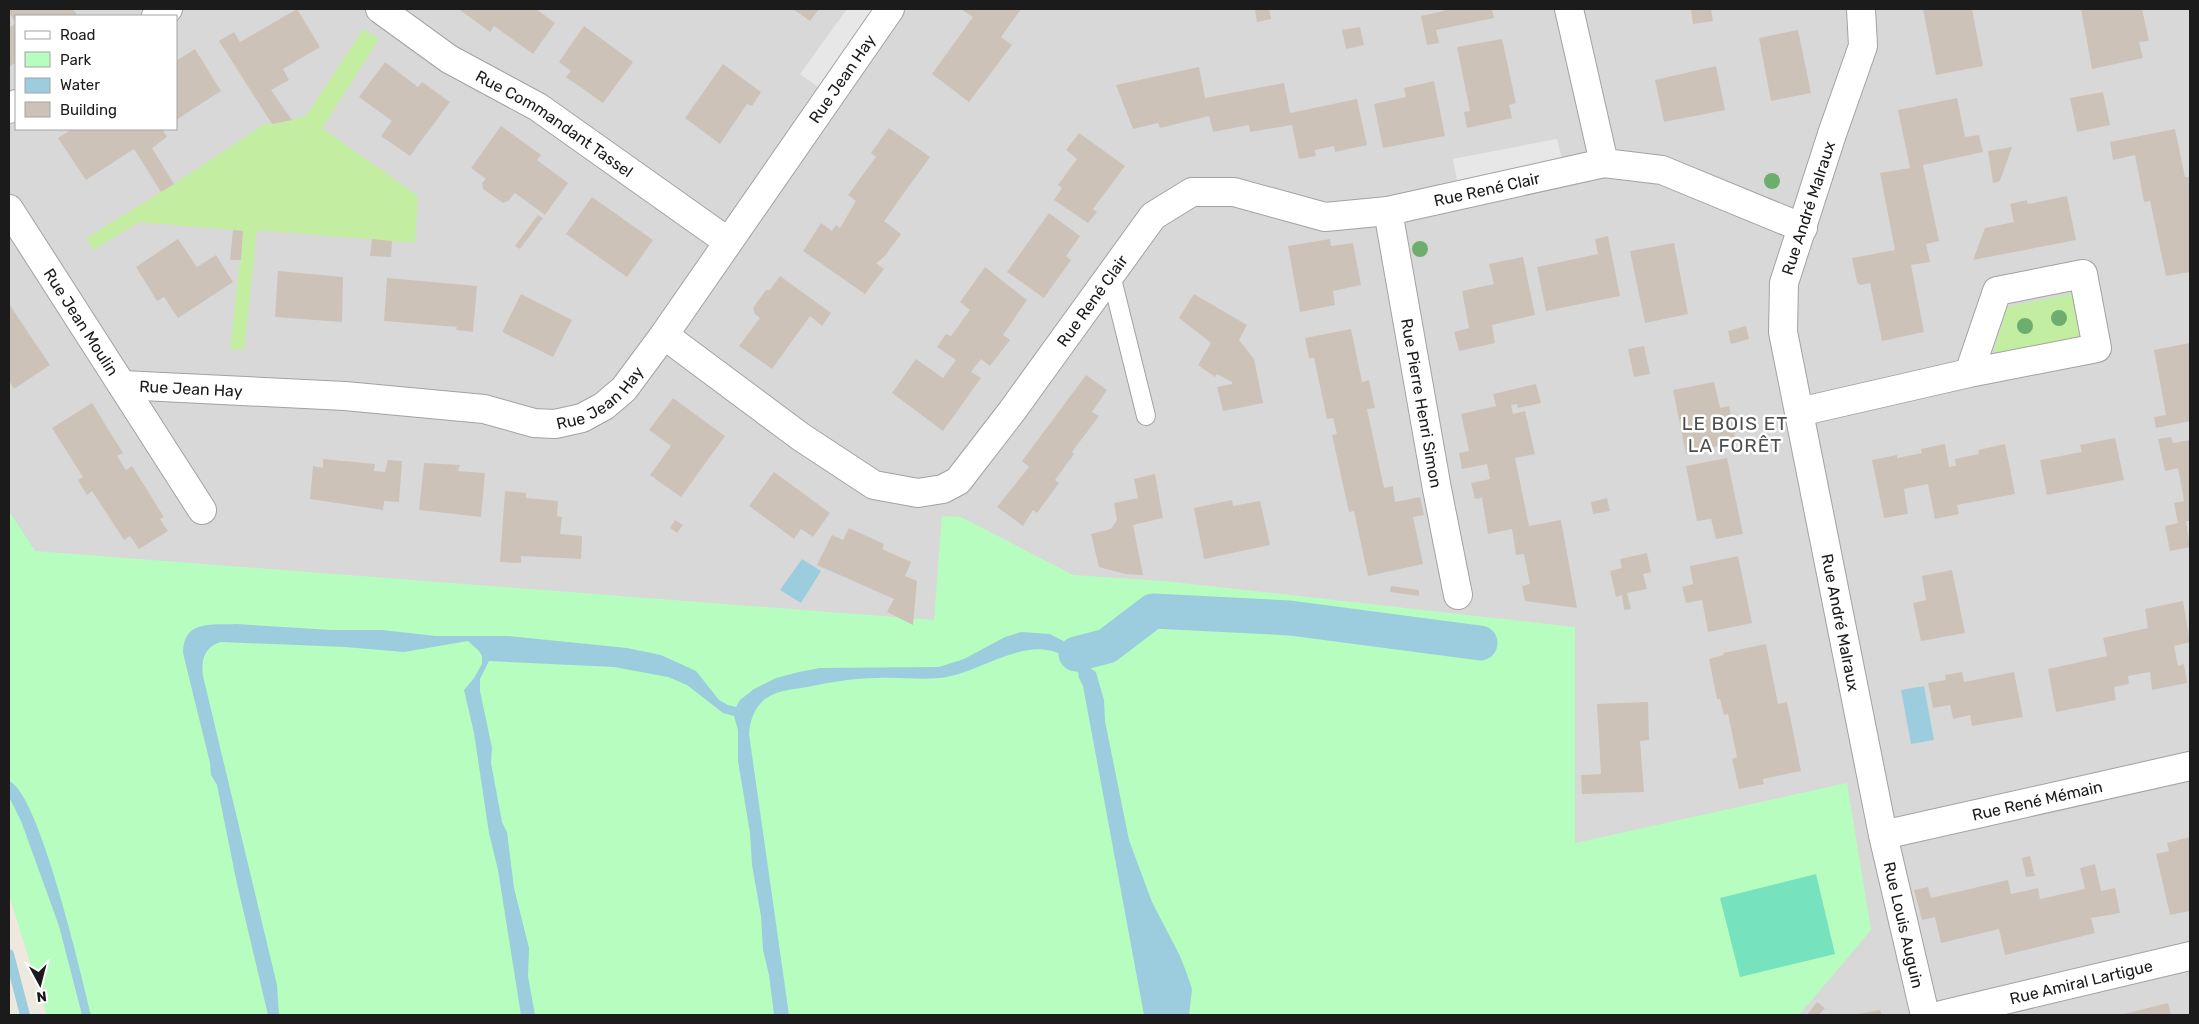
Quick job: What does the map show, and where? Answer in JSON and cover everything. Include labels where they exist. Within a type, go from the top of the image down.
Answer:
[{"type":"street","name":"Rue Commandant Tassel","points":[[380,9],[449,60],[538,107],[727,241]]},
{"type":"street","name":"Rue Jean Hay","points":[[122,385],[345,396],[484,409],[534,422],[555,424],[582,418],[604,406],[624,389],[664,336],[727,241],[890,9]]},
{"type":"street","points":[[1569,9],[1604,164]]},
{"type":"street","name":"Rue André Malraux","points":[[1861,9],[1863,46],[1832,134],[1784,283],[1783,332],[1883,835]]},
{"type":"street","name":"Rue René Clair","points":[[664,336],[801,438],[874,484],[918,493],[943,489],[958,481],[1012,411],[1154,216],[1192,192],[1234,192],[1325,217],[1388,210],[1604,164],[1662,170],[1803,228]]},
{"type":"street","name":"Rue Jean Moulin","points":[[9,209],[202,510]]},
{"type":"street","name":"Rue Pierre Henri Simon","points":[[1388,210],[1437,489],[1458,595]]},
{"type":"street","points":[[1799,412],[1969,373],[2097,348],[2083,274],[1997,291],[1969,373]]},
{"type":"street","name":"Rue René Mémain","points":[[1883,835],[2190,766]]},
{"type":"street","name":"Rue Louis Auguin","points":[[1883,835],[1925,1015]]},
{"type":"street","name":"Rue Amiral Lartigue","points":[[1941,1015],[2190,956]]},
{"type":"lane","points":[[1111,274],[1146,416]]},
{"type":"shaded area","points":[[9,9],[2190,9],[2190,1015],[47,1015],[9,895]]},
{"type":"shaded area","points":[[847,9],[890,9],[829,95],[800,74]]},
{"type":"shaded area","points":[[1557,139],[1565,172],[1460,195],[1453,159]]},
{"type":"green space","points":[[363,29],[379,39],[322,128],[418,196],[415,243],[257,230],[244,350],[230,349],[243,231],[139,222],[93,250],[86,238],[174,184],[266,123],[272,124],[306,116]]},
{"type":"green space","points":[[2074,293],[2083,337],[1992,356],[2007,307]]},
{"type":"green space","points":[[9,511],[35,551],[934,620],[942,516],[961,517],[1073,575],[1164,581],[1575,627],[1575,843],[1847,783],[1871,930],[1799,1015],[47,1015],[9,895]]},
{"type":"green space","points":[[1816,874],[1835,954],[1740,977],[1720,898]]},
{"type":"water","points":[[802,559],[821,571],[801,603],[780,590]]},
{"type":"water","points":[[236,624],[332,630],[382,630],[436,636],[507,636],[627,648],[661,655],[696,671],[719,700],[736,707],[740,700],[754,689],[776,678],[799,672],[820,668],[939,667],[964,659],[1005,637],[1021,632],[1050,634],[1071,645],[1080,661],[1096,672],[1104,700],[1105,721],[1129,840],[1152,902],[1180,956],[1187,974],[1192,989],[1189,1015],[1144,1015],[1083,686],[1079,678],[1077,666],[1061,654],[1044,650],[1027,650],[956,675],[939,678],[869,678],[825,683],[778,692],[765,699],[757,707],[752,717],[749,734],[789,1015],[774,1015],[769,975],[763,950],[761,916],[738,761],[738,730],[734,716],[723,713],[687,685],[668,677],[614,667],[489,661],[480,679],[480,691],[492,748],[491,763],[502,822],[507,832],[514,888],[529,948],[528,976],[535,1015],[521,1015],[498,870],[489,833],[474,733],[464,690],[482,664],[482,656],[479,651],[468,641],[404,652],[345,647],[221,642],[215,644],[207,651],[203,660],[203,676],[277,985],[279,1015],[268,1015],[237,884],[217,785],[211,775],[210,763],[183,653],[184,642],[188,635],[200,626]]},
{"type":"water","points":[[1924,686],[1934,740],[1911,744],[1901,690]]},
{"type":"water","points":[[9,781],[21,793],[46,850],[69,928],[91,1015],[82,1015],[59,926],[21,821],[9,797]]},
{"type":"building","points":[[9,9],[73,9],[77,15],[15,15],[15,22],[9,13]]},
{"type":"building","points":[[297,9],[320,47],[283,69],[289,80],[271,90],[292,120],[272,124],[219,41],[234,32],[240,42]]},
{"type":"building","points":[[461,9],[536,9],[555,23],[533,54],[494,26],[490,32]]},
{"type":"building","points":[[793,9],[819,9],[810,21]]},
{"type":"building","points":[[961,9],[1021,9],[1001,37],[1012,45],[969,102],[932,74],[973,17]]},
{"type":"building","points":[[1255,9],[1269,9],[1271,19],[1257,22]]},
{"type":"building","points":[[1444,9],[1492,9],[1494,18],[1436,30],[1439,43],[1427,45],[1421,16],[1444,11]]},
{"type":"building","points":[[1691,9],[1711,9],[1713,21],[1693,24]]},
{"type":"building","points":[[1923,9],[1972,9],[1983,66],[1936,75]]},
{"type":"building","points":[[2081,9],[2142,9],[2149,41],[2139,42],[2143,58],[2092,69]]},
{"type":"building","points":[[15,24],[15,63],[9,67],[9,28]]},
{"type":"building","points":[[584,26],[633,62],[603,103],[566,77],[571,71],[559,62]]},
{"type":"building","points":[[1360,27],[1364,45],[1346,49],[1342,30]]},
{"type":"building","points":[[1798,30],[1811,93],[1771,101],[1759,38]]},
{"type":"building","points":[[1502,39],[1516,103],[1509,105],[1512,118],[1467,128],[1464,112],[1470,111],[1457,47]]},
{"type":"building","points":[[195,49],[221,91],[178,119],[178,60]]},
{"type":"building","points":[[385,62],[418,87],[422,82],[450,102],[410,156],[381,136],[392,121],[359,97]]},
{"type":"building","points":[[723,64],[761,92],[752,106],[747,104],[720,144],[685,118]]},
{"type":"building","points":[[1716,66],[1725,110],[1664,122],[1655,80]]},
{"type":"building","points":[[1199,67],[1205,98],[1284,83],[1290,113],[1357,99],[1367,145],[1335,152],[1334,146],[1315,150],[1316,156],[1299,159],[1292,125],[1250,132],[1249,125],[1213,132],[1209,116],[1160,128],[1158,123],[1133,129],[1116,85]]},
{"type":"building","points":[[1434,81],[1445,136],[1383,148],[1374,104],[1406,97],[1404,88]]},
{"type":"building","points":[[2103,92],[2110,125],[2077,132],[2070,98]]},
{"type":"building","points":[[1957,98],[1965,137],[1979,135],[1983,152],[1923,165],[1939,241],[1926,244],[1930,262],[1911,265],[1924,332],[1882,341],[1870,283],[1860,285],[1857,282],[1852,258],[1895,250],[1880,173],[1910,168],[1898,110]]},
{"type":"building","points":[[501,126],[541,155],[537,160],[568,183],[545,215],[515,193],[508,201],[503,203],[483,189],[482,183],[486,179],[471,168]]},
{"type":"building","points":[[889,128],[930,157],[884,221],[901,234],[884,257],[876,263],[884,269],[865,294],[803,251],[821,223],[832,231],[836,225],[840,228],[856,201],[848,195],[876,157],[871,153]]},
{"type":"building","points":[[2175,129],[2185,177],[2190,177],[2190,272],[2166,276],[2150,201],[2144,202],[2135,155],[2113,160],[2110,142]]},
{"type":"building","points":[[70,130],[163,130],[167,137],[152,148],[174,184],[161,192],[134,149],[86,180],[58,138]]},
{"type":"building","points":[[1079,133],[1125,166],[1093,209],[1097,212],[1088,223],[1054,200],[1062,188],[1058,185],[1077,159],[1066,150]]},
{"type":"building","points":[[2012,147],[2000,181],[1993,183],[1988,151]]},
{"type":"building","points":[[2067,196],[2076,240],[1973,260],[1985,228],[2014,222],[2010,204],[2027,200],[2028,204]]},
{"type":"building","points":[[592,197],[653,240],[627,277],[566,234]]},
{"type":"building","points":[[1049,213],[1080,236],[1066,256],[1071,260],[1044,298],[1007,272]]},
{"type":"building","points":[[538,215],[543,218],[520,249],[515,246]]},
{"type":"building","points":[[233,230],[243,231],[241,260],[230,260]]},
{"type":"building","points":[[1608,236],[1620,296],[1546,311],[1537,267],[1598,254],[1595,239]]},
{"type":"building","points":[[178,239],[197,267],[216,255],[233,282],[178,318],[164,297],[157,301],[136,267]]},
{"type":"building","points":[[372,239],[392,241],[391,257],[370,256]]},
{"type":"building","points":[[1330,239],[1331,246],[1353,243],[1361,285],[1333,291],[1335,305],[1300,312],[1288,246]]},
{"type":"building","points":[[1674,243],[1688,314],[1645,323],[1630,251]]},
{"type":"building","points":[[1523,257],[1535,315],[1492,325],[1495,343],[1459,351],[1454,332],[1469,328],[1462,291],[1494,284],[1489,264]]},
{"type":"building","points":[[985,267],[1027,300],[1003,335],[1010,340],[990,366],[981,359],[971,372],[981,378],[943,431],[892,393],[916,359],[943,378],[956,360],[937,347],[946,334],[951,336],[970,310],[960,302]]},
{"type":"building","points":[[278,271],[343,277],[342,322],[275,317]]},
{"type":"building","points":[[780,276],[831,313],[822,326],[810,316],[772,369],[739,346],[760,318],[755,314],[753,308],[766,290],[770,290]]},
{"type":"building","points":[[387,278],[477,286],[473,332],[456,330],[457,327],[384,321]]},
{"type":"building","points":[[521,294],[572,320],[553,357],[502,332]]},
{"type":"building","points":[[1194,294],[1247,325],[1239,340],[1254,359],[1263,403],[1223,411],[1217,387],[1232,384],[1232,382],[1217,374],[1215,377],[1198,365],[1211,343],[1179,318]]},
{"type":"building","points":[[9,304],[50,365],[14,389],[9,380]]},
{"type":"building","points":[[1746,326],[1749,339],[1731,344],[1728,331]]},
{"type":"building","points":[[1351,329],[1362,382],[1369,380],[1375,408],[1367,409],[1384,488],[1393,486],[1395,502],[1420,497],[1424,515],[1413,517],[1423,564],[1368,576],[1354,511],[1349,512],[1332,435],[1337,434],[1333,418],[1327,419],[1314,358],[1309,358],[1305,338]]},
{"type":"building","points":[[2190,343],[2190,421],[2156,428],[2154,417],[2166,415],[2154,350]]},
{"type":"building","points":[[1644,346],[1650,374],[1634,377],[1628,349]]},
{"type":"building","points":[[1086,375],[1107,390],[1092,412],[1099,416],[1072,452],[1074,454],[1055,480],[1059,483],[1037,513],[1033,510],[1023,526],[997,507],[1029,467],[1022,461]]},
{"type":"building","points":[[1714,382],[1720,408],[1729,406],[1736,442],[1686,454],[1673,390]]},
{"type":"building","points":[[1536,384],[1541,403],[1518,408],[1517,404],[1511,405],[1513,414],[1525,411],[1535,454],[1515,458],[1529,526],[1561,520],[1577,608],[1525,601],[1522,586],[1530,584],[1524,554],[1516,555],[1512,529],[1488,534],[1482,498],[1475,499],[1471,483],[1490,479],[1487,464],[1462,469],[1459,453],[1469,451],[1461,414],[1496,406],[1493,394]]},
{"type":"building","points":[[673,398],[725,436],[681,497],[650,475],[671,446],[649,430]]},
{"type":"building","points":[[92,403],[123,453],[117,456],[126,470],[132,466],[164,517],[160,519],[168,531],[139,549],[130,536],[124,540],[92,491],[87,495],[78,480],[83,477],[52,428]]},
{"type":"building","points":[[2171,437],[2173,443],[2190,440],[2190,521],[2186,521],[2190,547],[2170,551],[2165,526],[2178,523],[2174,503],[2184,501],[2178,468],[2165,471],[2158,439]]},
{"type":"building","points":[[2115,438],[2124,480],[2047,495],[2040,460],[2082,452],[2080,445]]},
{"type":"building","points":[[1945,444],[1949,467],[1956,466],[1955,459],[1979,454],[1978,450],[2005,444],[2015,494],[1957,505],[1959,514],[1935,519],[1928,484],[1904,489],[1908,514],[1884,518],[1872,460],[1922,453],[1921,449]]},
{"type":"building","points":[[1727,458],[1743,534],[1716,539],[1711,519],[1697,521],[1686,466]]},
{"type":"building","points":[[323,459],[375,464],[374,471],[385,472],[388,460],[402,461],[399,502],[384,501],[383,510],[310,499],[313,466],[323,468]]},
{"type":"building","points":[[424,463],[460,465],[458,471],[485,473],[481,517],[419,510]]},
{"type":"building","points":[[774,472],[830,513],[813,537],[801,529],[794,539],[749,506]]},
{"type":"building","points":[[1155,474],[1163,518],[1133,525],[1143,575],[1125,574],[1099,567],[1091,534],[1111,529],[1117,520],[1114,503],[1138,498],[1134,479]]},
{"type":"building","points":[[505,491],[526,493],[526,498],[558,501],[557,516],[562,517],[560,534],[582,536],[581,559],[521,556],[521,563],[500,562]]},
{"type":"building","points":[[1607,498],[1610,511],[1593,514],[1591,502]]},
{"type":"building","points":[[1232,500],[1233,506],[1260,501],[1270,545],[1204,559],[1194,508]]},
{"type":"building","points":[[675,520],[683,525],[677,533],[670,528]]},
{"type":"building","points":[[849,528],[884,544],[882,549],[911,562],[905,576],[917,581],[913,625],[887,612],[894,599],[817,565],[832,535],[843,540]]},
{"type":"building","points":[[1647,553],[1651,572],[1643,574],[1647,589],[1627,593],[1631,609],[1624,610],[1622,595],[1616,597],[1610,571],[1622,568],[1620,559]]},
{"type":"building","points":[[1738,556],[1752,623],[1708,632],[1702,600],[1686,603],[1682,587],[1693,584],[1690,566]]},
{"type":"building","points":[[1952,570],[1965,633],[1921,641],[1913,603],[1926,600],[1922,576]]},
{"type":"building","points":[[1391,586],[1419,590],[1419,596],[1390,592]]},
{"type":"building","points":[[2183,601],[2190,642],[2174,646],[2178,666],[2184,664],[2187,683],[2152,690],[2150,672],[2128,676],[2129,684],[2114,687],[2116,700],[2056,712],[2048,669],[2107,656],[2103,638],[2148,628],[2145,609]]},
{"type":"building","points":[[1766,644],[1778,704],[1787,702],[1801,771],[1763,779],[1764,784],[1739,789],[1732,759],[1737,757],[1728,714],[1724,715],[1720,699],[1717,699],[1709,659],[1724,655],[1723,653]]},
{"type":"building","points":[[1962,672],[1964,682],[2014,672],[2023,717],[1972,726],[1970,715],[1953,719],[1950,705],[1933,708],[1928,683],[1946,680],[1945,675]]},
{"type":"building","points":[[1648,702],[1649,740],[1640,741],[1644,792],[1582,794],[1581,775],[1601,774],[1597,704]]},
{"type":"building","points":[[2190,837],[2190,911],[2170,915],[2156,854],[2169,851],[2167,843]]},
{"type":"building","points":[[2030,856],[2035,876],[2026,877],[2022,858]]},
{"type":"building","points":[[2095,864],[2101,891],[2115,888],[2120,913],[2091,918],[2095,933],[2005,955],[1999,929],[1941,943],[1935,917],[1922,920],[1914,890],[1928,887],[1931,898],[2008,880],[2011,894],[2038,888],[2040,899],[2085,889],[2080,868]]},
{"type":"building","points":[[1817,1002],[1825,1008],[1819,1015],[1807,1015]]},
{"type":"building","points":[[2168,1003],[2171,1015],[2120,1015]]},
{"type":"building","points":[[1880,1010],[1882,1015],[1858,1015],[1858,1014]]},
{"type":"waterway","points":[[1076,654],[1107,646],[1153,611],[1290,618],[1480,643]]},
{"type":"waterway","points":[[1103,762],[1142,961]]},
{"type":"waterway","points":[[9,954],[25,1015]]},
{"type":"district","name":"LE BOIS ET LA FORÊT","points":[[1735,434]]}]
